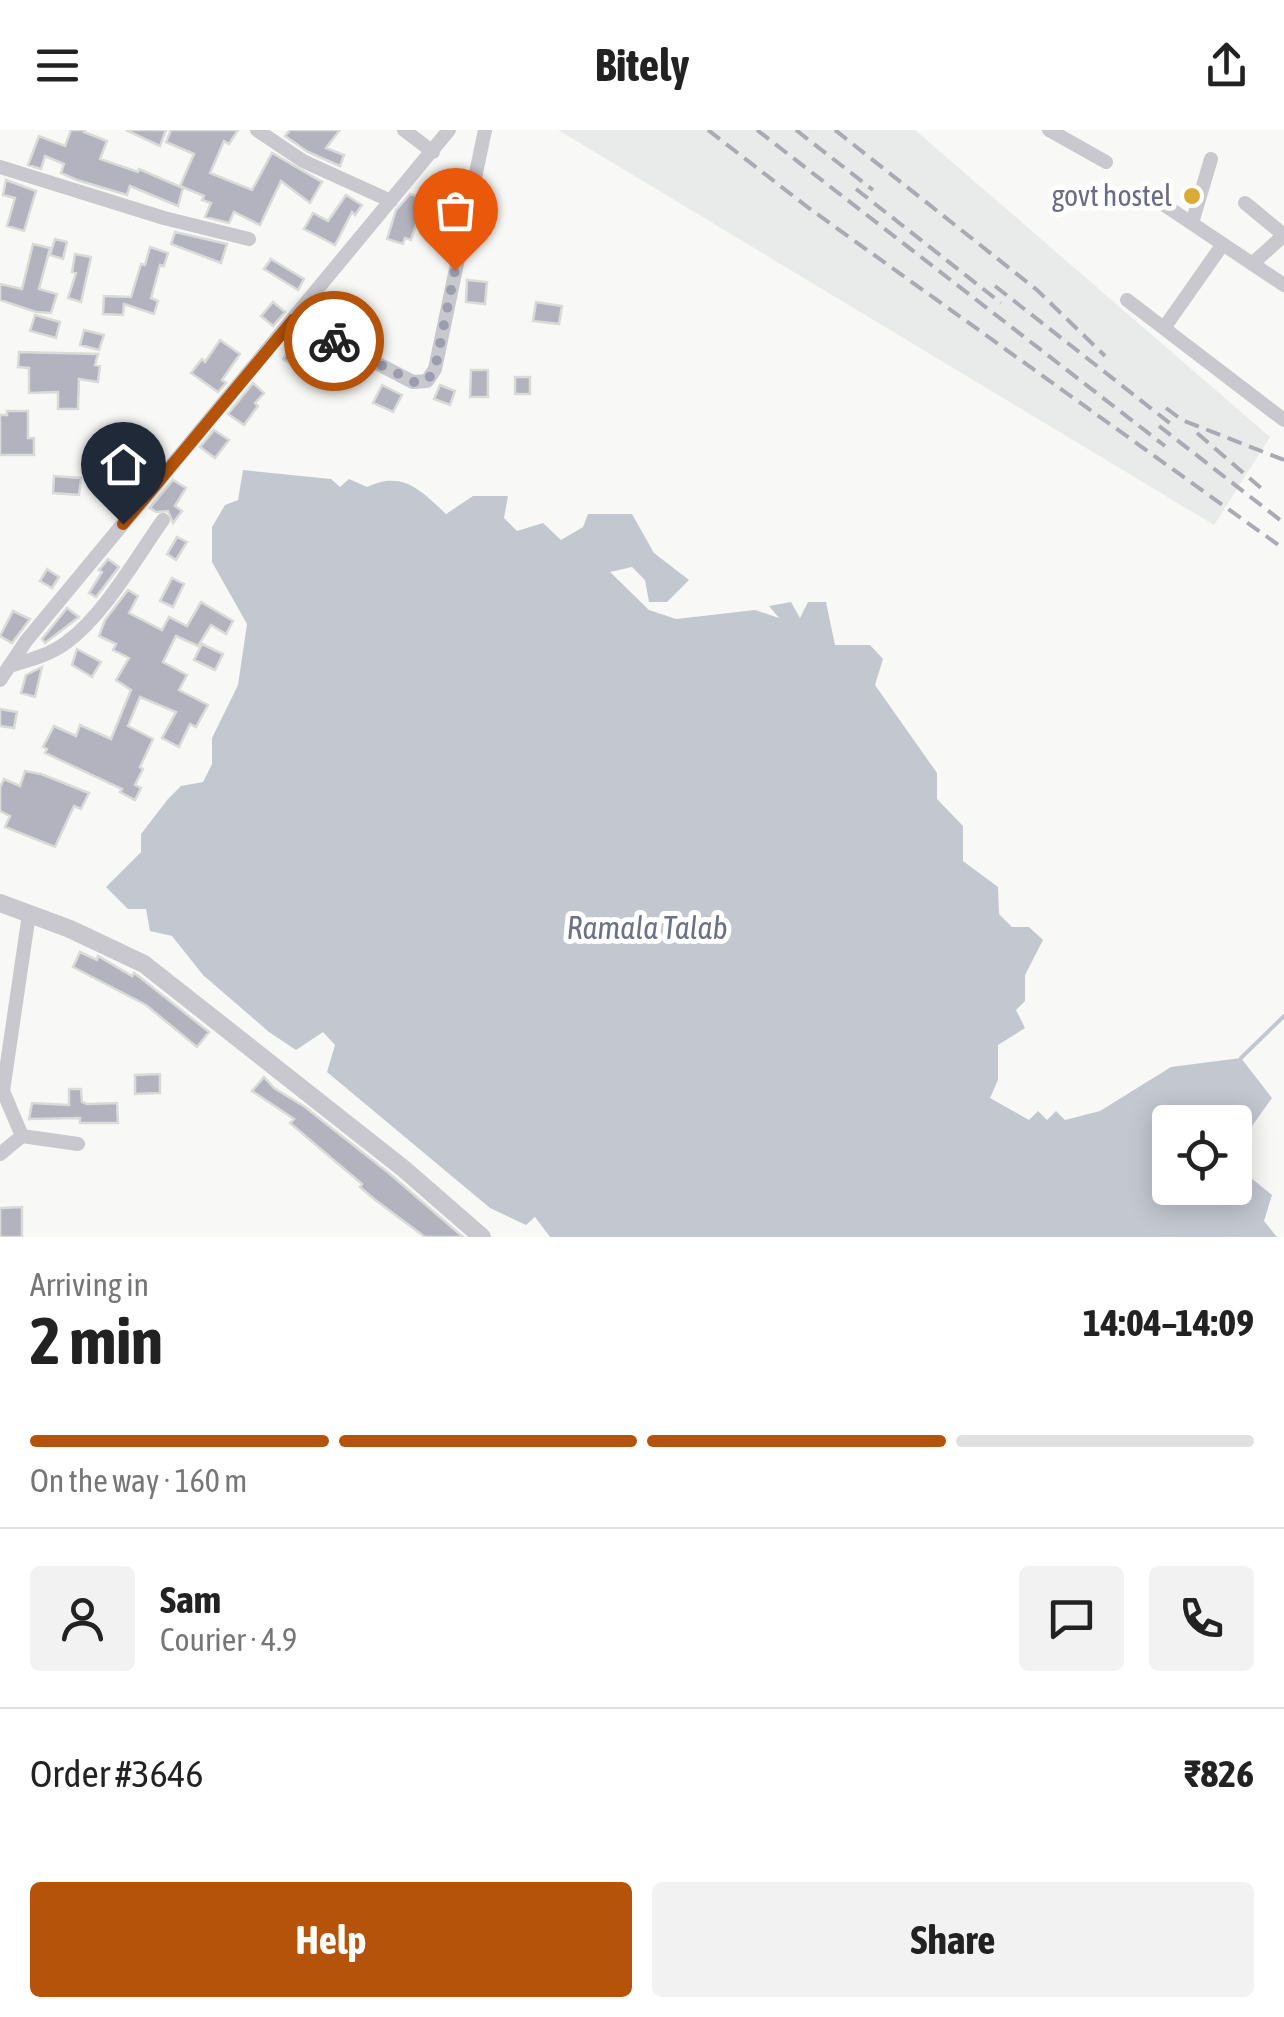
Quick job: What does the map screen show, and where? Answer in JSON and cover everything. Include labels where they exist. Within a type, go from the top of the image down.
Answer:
[{"type":"street","points":[[257,130],[307,162],[392,202]]},
{"type":"street","points":[[404,130],[432,152]]},
{"type":"street","points":[[0,680],[26,641],[449,130]]},
{"type":"street","points":[[293,320],[414,382],[427,381],[435,369],[484,130]]},
{"type":"street","points":[[1054,131],[1106,162]]},
{"type":"street","points":[[1192,224],[1211,160]]},
{"type":"street","points":[[0,167],[164,218],[248,239]]},
{"type":"street","points":[[1148,194],[1284,285]]},
{"type":"street","points":[[1245,203],[1284,235],[1252,264]]},
{"type":"street","points":[[1164,328],[1223,244]]},
{"type":"street","points":[[1127,300],[1284,420]]},
{"type":"street","points":[[10,666],[42,657],[68,642],[94,616],[164,520]]},
{"type":"street","points":[[0,903],[70,929],[144,964],[404,1169],[482,1237]]},
{"type":"street","points":[[22,1136],[3,1091],[29,914]]},
{"type":"street","points":[[0,1154],[22,1136],[78,1144]]},
{"type":"shaded area","points":[[558,130],[915,130],[1270,437],[1214,525]]},
{"type":"water","name":"Ramala Talab","points":[[243,470],[331,479],[340,487],[349,479],[367,487],[379,482],[401,482],[419,490],[446,514],[473,496],[508,496],[504,518],[517,531],[543,523],[561,540],[583,527],[588,514],[632,514],[654,553],[689,580],[667,602],[649,602],[645,580],[632,567],[610,572],[649,610],[676,619],[755,610],[779,618],[769,606],[791,602],[800,618],[808,602],[826,602],[835,645],[870,645],[883,659],[875,685],[937,773],[937,799],[963,826],[963,861],[998,887],[999,914],[1012,927],[1029,927],[1043,940],[1025,975],[1025,1001],[1016,1010],[1025,1028],[998,1045],[998,1080],[990,1098],[1029,1120],[1038,1111],[1047,1120],[1056,1111],[1065,1120],[1100,1111],[1171,1067],[1241,1058],[1272,1098],[1252,1126],[1252,1105],[1152,1105],[1152,1205],[1252,1205],[1252,1179],[1272,1195],[1264,1221],[1277,1237],[550,1237],[535,1217],[526,1225],[490,1208],[327,1072],[335,1045],[323,1032],[296,1050],[269,1032],[203,975],[172,936],[150,931],[146,909],[128,909],[106,887],[141,852],[141,834],[168,799],[181,786],[203,782],[212,764],[212,738],[238,685],[247,624],[212,562],[212,527],[225,505],[238,500]]},
{"type":"building","points":[[71,130],[85,130],[107,141],[100,159],[138,172],[139,169],[183,188],[178,206],[130,186],[127,195],[77,180],[61,173],[64,164],[45,156],[41,169],[28,165],[39,136],[65,146]]},
{"type":"building","points":[[126,130],[166,130],[160,146]]},
{"type":"building","points":[[171,130],[238,130],[229,144],[224,141],[210,173],[252,190],[272,153],[322,182],[310,203],[281,181],[260,225],[234,212],[229,223],[205,217],[211,203],[180,186],[194,154],[166,142]]},
{"type":"building","points":[[290,130],[340,130],[326,148],[344,155],[340,166],[308,152],[285,136]]},
{"type":"building","points":[[6,180],[36,191],[24,231],[7,226],[15,198],[3,195]]},
{"type":"building","points":[[410,194],[425,198],[411,240],[405,238],[403,244],[387,239],[396,210]]},
{"type":"building","points":[[346,195],[362,205],[355,215],[352,212],[335,245],[304,229],[313,213],[328,221]]},
{"type":"building","points":[[175,232],[227,244],[221,263],[171,244]]},
{"type":"building","points":[[55,239],[67,242],[63,259],[50,255]]},
{"type":"building","points":[[33,244],[50,248],[39,289],[57,294],[51,313],[0,300],[0,284],[22,289]]},
{"type":"building","points":[[150,247],[168,253],[164,266],[160,265],[151,298],[158,301],[154,314],[124,304],[123,315],[103,314],[104,296],[131,297]]},
{"type":"building","points":[[75,254],[91,257],[81,302],[68,298],[76,273],[72,272]]},
{"type":"building","points":[[271,259],[304,279],[298,290],[264,269]]},
{"type":"building","points":[[467,280],[487,282],[485,304],[466,302]]},
{"type":"building","points":[[273,302],[285,312],[273,326],[261,316]]},
{"type":"building","points":[[536,302],[562,306],[559,324],[533,321]]},
{"type":"building","points":[[35,315],[60,322],[56,338],[30,331]]},
{"type":"building","points":[[84,330],[104,335],[99,350],[80,345]]},
{"type":"building","points":[[297,334],[324,348],[309,375],[283,359]]},
{"type":"building","points":[[220,340],[240,354],[218,392],[191,373],[202,359],[205,362]]},
{"type":"building","points":[[19,352],[98,354],[98,382],[79,379],[78,409],[58,409],[58,392],[29,393],[29,368],[18,367]]},
{"type":"building","points":[[471,370],[488,370],[488,397],[470,397]]},
{"type":"building","points":[[515,377],[530,377],[530,394],[515,394]]},
{"type":"building","points":[[253,383],[264,393],[244,425],[228,414]]},
{"type":"building","points":[[382,385],[402,395],[393,412],[373,403]]},
{"type":"building","points":[[440,385],[455,391],[450,405],[434,399]]},
{"type":"building","points":[[7,411],[28,411],[28,438],[34,438],[34,455],[0,455],[0,415],[7,415]]},
{"type":"building","points":[[214,430],[229,440],[215,458],[200,447]]},
{"type":"building","points":[[54,476],[81,478],[79,495],[53,493]]},
{"type":"building","points":[[173,480],[186,488],[175,506],[182,511],[173,523],[168,511],[150,508]]},
{"type":"building","points":[[177,537],[187,542],[176,560],[167,554]]},
{"type":"building","points":[[108,559],[119,567],[96,597],[89,593]]},
{"type":"building","points":[[47,569],[59,577],[52,588],[40,581]]},
{"type":"building","points":[[172,578],[184,584],[173,607],[160,601]]},
{"type":"building","points":[[128,590],[138,596],[129,613],[162,630],[169,617],[187,626],[201,602],[233,621],[226,634],[211,625],[198,646],[176,636],[163,662],[187,675],[179,690],[208,705],[196,727],[190,724],[179,747],[162,738],[176,712],[140,697],[128,726],[153,739],[140,767],[143,769],[135,785],[141,788],[135,800],[120,792],[122,789],[45,753],[47,749],[43,747],[54,726],[76,736],[80,725],[111,739],[131,690],[116,680],[129,658],[113,650],[116,644],[99,636],[105,620]]},
{"type":"building","points":[[67,608],[79,617],[45,643],[42,639]]},
{"type":"building","points":[[13,611],[30,619],[12,643],[0,636]]},
{"type":"building","points":[[202,644],[223,654],[215,670],[194,660]]},
{"type":"building","points":[[77,649],[101,662],[92,677],[72,665]]},
{"type":"building","points":[[42,667],[35,697],[21,693],[26,675]]},
{"type":"building","points":[[0,709],[17,712],[14,728],[0,726]]},
{"type":"building","points":[[25,771],[89,793],[81,809],[74,806],[55,847],[5,827],[10,816],[0,811],[0,787],[4,779],[20,786]]},
{"type":"building","points":[[80,952],[97,960],[98,956],[132,976],[134,973],[209,1032],[197,1047],[146,1005],[73,967]]},
{"type":"building","points":[[160,1074],[160,1093],[135,1094],[135,1075]]},
{"type":"building","points":[[264,1077],[390,1174],[463,1237],[425,1237],[374,1199],[360,1187],[362,1184],[290,1123],[294,1119],[252,1091]]},
{"type":"building","points":[[69,1089],[81,1089],[82,1102],[87,1104],[117,1103],[118,1123],[80,1123],[80,1118],[29,1119],[32,1103],[69,1105]]},
{"type":"building","points":[[22,1207],[22,1237],[0,1237],[0,1208]]},
{"type":"waterway","points":[[1241,1058],[1284,1016]]},
{"type":"railway","points":[[708,130],[810,209],[1284,549]]},
{"type":"railway","points":[[757,130],[1165,446]]},
{"type":"railway","points":[[796,130],[873,190]]},
{"type":"railway","points":[[835,130],[1037,290],[1105,356]]},
{"type":"railway","points":[[856,189],[1001,303]]},
{"type":"railway","points":[[995,286],[1176,428]]},
{"type":"railway","points":[[1166,408],[1182,420],[1284,460]]},
{"type":"railway","points":[[1159,426],[1284,523]]},
{"type":"railway","points":[[1197,433],[1261,488]]},
{"type":"way so far","points":[[334,341],[414,382],[427,381],[435,369],[455,270]]},
{"type":"place","name":"govt hostel","points":[[1192,196]]},
{"type":"route","points":[[123,524],[293,320],[334,341]]}]
